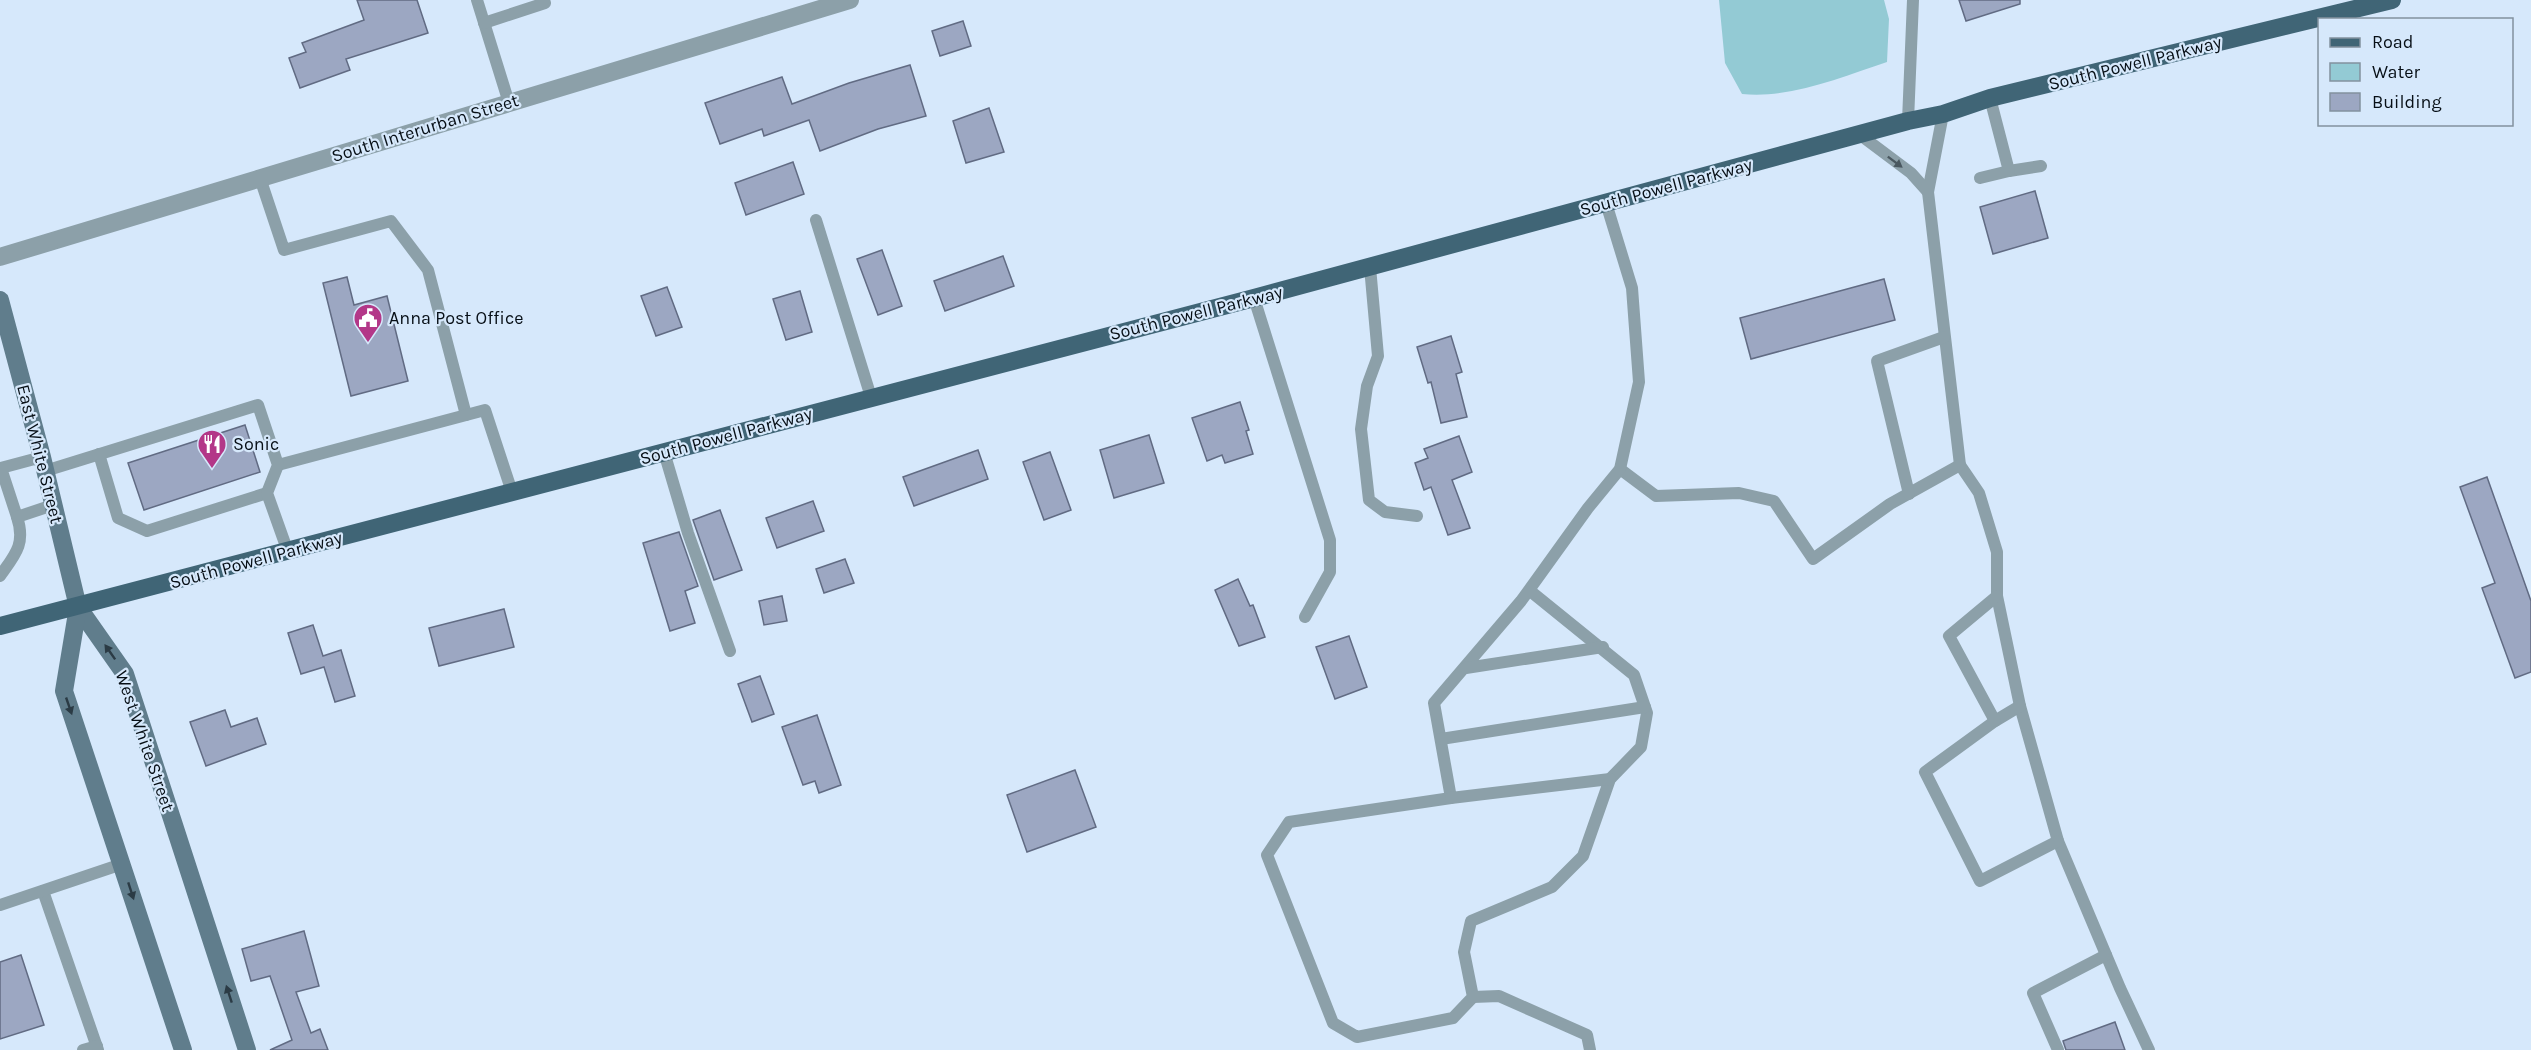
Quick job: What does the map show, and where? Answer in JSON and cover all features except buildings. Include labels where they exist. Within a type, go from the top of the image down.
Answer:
[{"type":"main road","name":"South Powell Parkway","points":[[2318,18],[2392,0]]},
{"type":"main road","name":"South Powell Parkway","points":[[0,626],[1254,298],[1859,134],[1943,114],[1990,98],[2318,18]]},
{"type":"main road","name":"East White Street","points":[[0,300],[44,464],[78,607]]},
{"type":"main road","points":[[78,607],[64,691],[183,1050]]},
{"type":"main road","name":"West White Street","points":[[78,607],[125,674],[247,1050]]},
{"type":"street","name":"South Interurban Street","points":[[0,257],[850,0]]},
{"type":"lane","points":[[477,0],[509,103]]},
{"type":"lane","points":[[1908,121],[1913,0]]},
{"type":"lane","points":[[484,23],[545,3]]},
{"type":"lane","points":[[1990,98],[2009,171]]},
{"type":"lane","points":[[1943,114],[1928,192],[1960,465],[1979,494],[1997,552],[1996,596],[2020,706],[2058,841],[2149,1050]]},
{"type":"lane","points":[[1859,134],[1911,173],[1928,192]]},
{"type":"lane","points":[[1980,178],[2042,166]]},
{"type":"lane","points":[[260,178],[284,250],[391,221],[428,270],[466,415]]},
{"type":"lane","points":[[1451,798],[1434,703],[1466,668],[1529,590],[1620,468],[1639,382],[1632,288],[1606,203]]},
{"type":"lane","points":[[816,220],[871,397]]},
{"type":"lane","points":[[1370,267],[1378,356],[1367,386],[1361,429],[1369,501],[1385,512],[1417,516]]},
{"type":"lane","points":[[1254,298],[1330,540],[1330,572],[1305,617]]},
{"type":"lane","points":[[1909,494],[1877,361],[1944,337]]},
{"type":"lane","points":[[0,576],[18,550],[21,531],[1,468],[44,464],[99,454],[258,405],[278,465],[267,493],[288,552]]},
{"type":"lane","points":[[278,465],[485,410],[512,492]]},
{"type":"lane","points":[[664,452],[688,533],[730,651]]},
{"type":"lane","points":[[99,454],[118,518],[147,531],[267,493]]},
{"type":"lane","points":[[1620,468],[1656,496],[1738,493],[1774,501],[1813,559],[1890,504],[1960,465]]},
{"type":"lane","points":[[17,517],[53,505]]},
{"type":"lane","points":[[1473,997],[1464,952],[1471,921],[1552,887],[1582,856],[1610,779],[1641,747],[1647,713],[1635,675],[1603,647],[1529,590]]},
{"type":"lane","points":[[1995,721],[1949,636],[1996,596]]},
{"type":"lane","points":[[1466,668],[1603,647]]},
{"type":"lane","points":[[2020,706],[1995,721],[1925,772],[1980,880],[2058,841]]},
{"type":"lane","points":[[1441,739],[1645,707]]},
{"type":"lane","points":[[1590,1050],[1587,1035],[1499,996],[1473,997],[1453,1018],[1356,1037],[1333,1023],[1267,855],[1289,822],[1451,798],[1610,779]]},
{"type":"lane","points":[[0,905],[122,864]]},
{"type":"lane","points":[[43,891],[98,1048],[82,1050]]},
{"type":"lane","points":[[2058,1050],[2033,993],[2106,955]]},
{"type":"water","points":[[1719,0],[1884,0],[1889,19],[1887,62],[1816,86],[1779,93],[1742,94],[1725,63]]},
{"type":"place","name":"Anna Post Office","points":[[368,344]]},
{"type":"place","name":"Sonic","points":[[212,470]]}]
